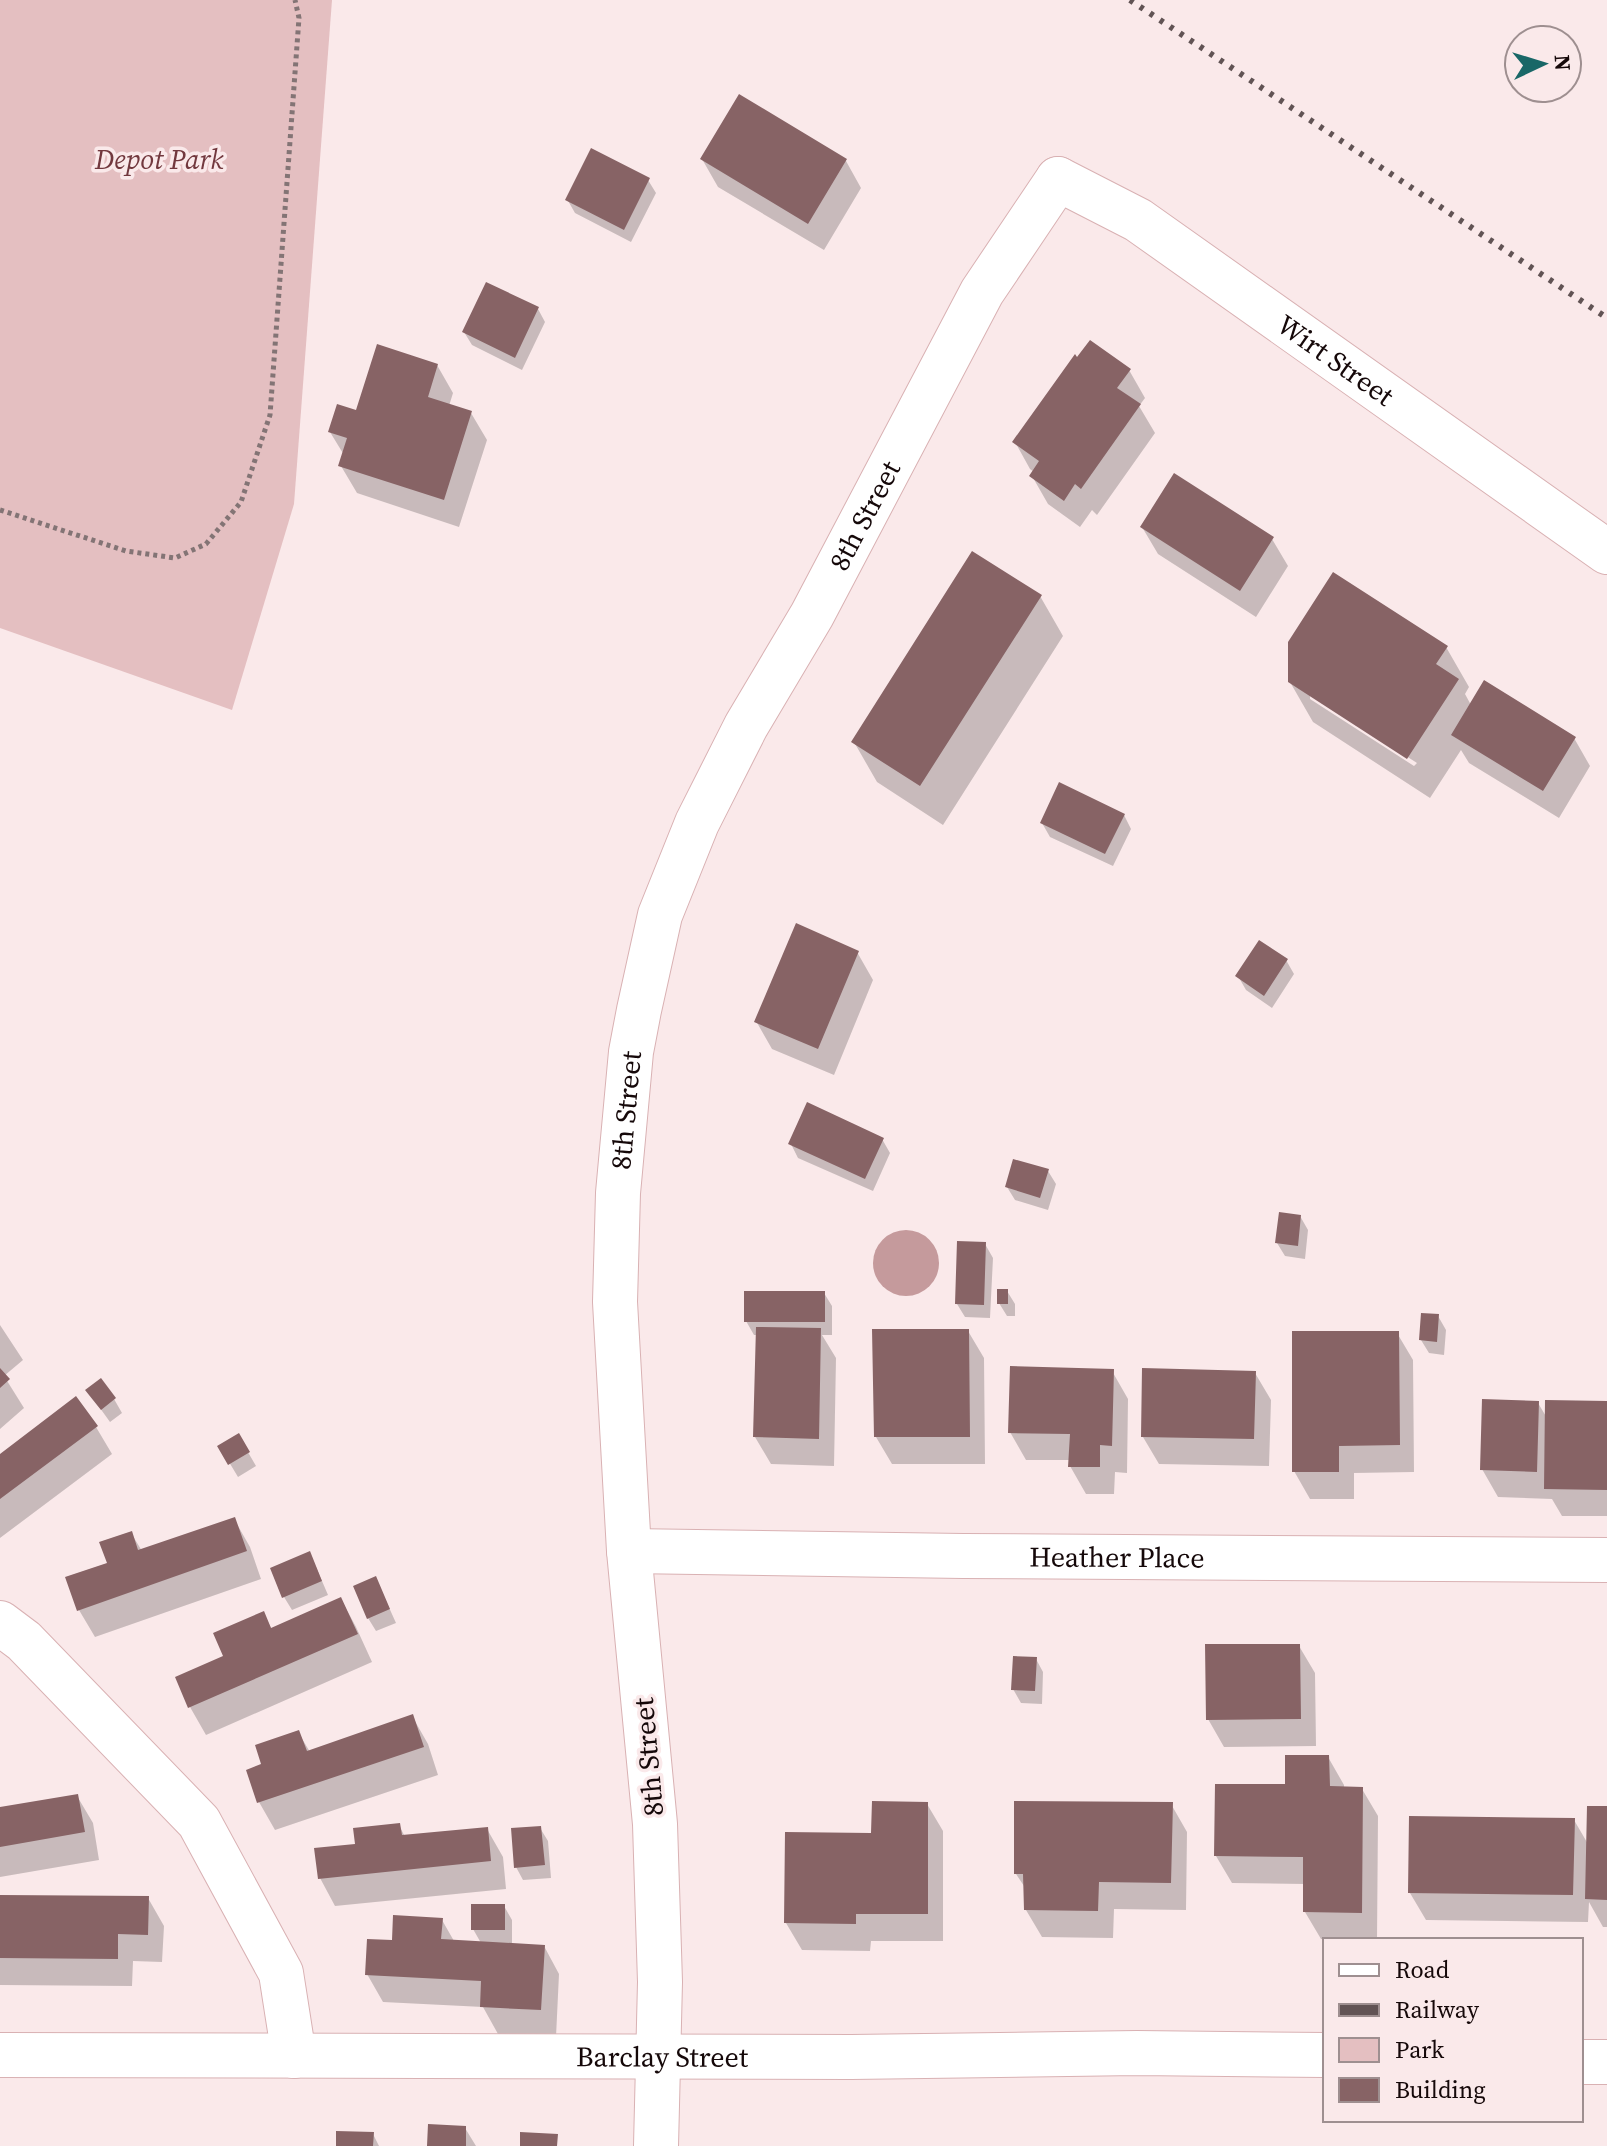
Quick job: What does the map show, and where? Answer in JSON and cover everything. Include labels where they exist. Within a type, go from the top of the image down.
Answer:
[{"type":"street","name":"Wirt Street","points":[[1051,162],[1138,220],[1607,552]]},
{"type":"street","name":"8th Street","points":[[656,2146],[660,1982],[655,1824],[629,1551],[615,1302],[618,1193],[631,1052],[660,915],[697,823],[746,726],[812,615],[1051,162]]},
{"type":"street","name":"Heather Place","points":[[629,1551],[1607,1560]]},
{"type":"street","points":[[0,1623],[24,1641],[199,1822],[281,1973],[294,2056]]},
{"type":"street","name":"Barclay Street","points":[[0,2055],[1323,2055]]},
{"type":"street","points":[[1583,2062],[1607,2062]]},
{"type":"path","points":[[0,510],[126,551],[175,558],[206,544],[241,502],[270,415],[299,18],[295,0]]},
{"type":"green space","name":"Depot Park","points":[[0,0],[332,0],[294,504],[232,710],[0,628]]},
{"type":"shaded area","points":[[906,1230],[929,1240],[939,1263],[929,1286],[906,1296],[883,1286],[873,1263],[883,1240]]},
{"type":"building","points":[[739,94],[847,159],[808,224],[700,159]]},
{"type":"building","points":[[591,148],[650,178],[624,230],[565,200]]},
{"type":"building","points":[[486,282],[539,307],[515,358],[462,332]]},
{"type":"building","points":[[1090,340],[1131,369],[1117,388],[1141,404],[1081,489],[1075,484],[1064,501],[1029,476],[1039,461],[1012,442],[1075,354],[1077,357]]},
{"type":"building","points":[[377,344],[438,364],[428,397],[472,411],[444,500],[338,466],[347,438],[328,432],[337,404],[356,410]]},
{"type":"building","points":[[1174,473],[1274,537],[1240,591],[1140,527]]},
{"type":"building","points":[[972,551],[1042,595],[920,786],[851,742]]},
{"type":"building","points":[[1333,572],[1448,646],[1436,664],[1459,679],[1407,759],[1288,682],[1288,642]]},
{"type":"building","points":[[1484,680],[1576,737],[1543,791],[1451,735]]},
{"type":"building","points":[[1059,782],[1125,814],[1105,854],[1040,823]]},
{"type":"building","points":[[796,923],[859,951],[818,1049],[754,1022]]},
{"type":"building","points":[[1259,940],[1288,959],[1264,996],[1235,976]]},
{"type":"building","points":[[807,1102],[884,1138],[865,1179],[788,1144]]},
{"type":"building","points":[[1013,1159],[1049,1169],[1040,1198],[1005,1187]]},
{"type":"building","points":[[1279,1212],[1301,1215],[1298,1246],[1275,1243]]},
{"type":"building","points":[[957,1241],[986,1242],[984,1305],[955,1304]]},
{"type":"building","points":[[997,1289],[1008,1289],[1008,1304],[997,1304]]},
{"type":"building","points":[[744,1291],[825,1291],[825,1322],[744,1322]]},
{"type":"building","points":[[1421,1313],[1439,1314],[1437,1342],[1419,1340]]},
{"type":"building","points":[[756,1327],[821,1328],[819,1439],[753,1437]]},
{"type":"building","points":[[872,1329],[969,1329],[970,1437],[874,1437]]},
{"type":"building","points":[[1292,1331],[1399,1331],[1400,1445],[1339,1446],[1339,1472],[1292,1472]]},
{"type":"building","points":[[1010,1366],[1114,1369],[1112,1446],[1100,1445],[1100,1467],[1068,1467],[1070,1434],[1008,1433]]},
{"type":"building","points":[[0,1368],[10,1379],[0,1388]]},
{"type":"building","points":[[1142,1368],[1256,1371],[1254,1439],[1141,1437]]},
{"type":"building","points":[[101,1378],[116,1398],[101,1410],[85,1390]]},
{"type":"building","points":[[76,1396],[98,1426],[0,1499],[0,1454]]},
{"type":"building","points":[[1482,1399],[1539,1401],[1537,1472],[1480,1470]]},
{"type":"building","points":[[1545,1400],[1607,1401],[1607,1490],[1544,1489]]},
{"type":"building","points":[[239,1433],[250,1452],[228,1465],[217,1446]]},
{"type":"building","points":[[235,1517],[247,1551],[77,1611],[65,1577],[107,1563],[99,1542],[132,1531],[138,1550]]},
{"type":"building","points":[[310,1551],[322,1581],[282,1598],[270,1568]]},
{"type":"building","points":[[376,1576],[390,1609],[367,1619],[353,1586]]},
{"type":"building","points":[[341,1597],[358,1634],[188,1708],[175,1677],[223,1656],[213,1633],[264,1611],[271,1628]]},
{"type":"building","points":[[1205,1644],[1300,1644],[1301,1719],[1206,1720]]},
{"type":"building","points":[[1013,1656],[1037,1657],[1035,1691],[1011,1690]]},
{"type":"building","points":[[413,1714],[424,1747],[257,1803],[246,1770],[261,1764],[255,1745],[299,1730],[307,1751]]},
{"type":"building","points":[[1285,1755],[1329,1755],[1330,1786],[1363,1787],[1362,1913],[1303,1912],[1303,1857],[1214,1856],[1215,1784],[1285,1784]]},
{"type":"building","points":[[78,1794],[85,1832],[0,1847],[0,1807]]},
{"type":"building","points":[[872,1801],[928,1802],[928,1914],[856,1914],[856,1924],[784,1923],[785,1832],[871,1833]]},
{"type":"building","points":[[1014,1801],[1173,1802],[1171,1883],[1099,1882],[1098,1911],[1024,1910],[1023,1874],[1014,1874]]},
{"type":"building","points":[[1587,1806],[1607,1806],[1607,1900],[1585,1899]]},
{"type":"building","points":[[1409,1816],[1575,1818],[1573,1895],[1408,1893]]},
{"type":"building","points":[[400,1823],[402,1835],[488,1827],[491,1861],[318,1879],[314,1848],[355,1844],[353,1828]]},
{"type":"building","points":[[541,1826],[545,1865],[514,1868],[511,1828]]},
{"type":"building","points":[[0,1895],[149,1896],[148,1935],[118,1934],[118,1959],[0,1958]]},
{"type":"building","points":[[471,1904],[505,1904],[505,1930],[471,1930]]},
{"type":"building","points":[[393,1915],[443,1918],[441,1939],[545,1945],[541,2010],[480,2007],[481,1981],[365,1975],[367,1939],[392,1940]]},
{"type":"building","points":[[428,2124],[466,2126],[466,2146],[427,2146]]},
{"type":"building","points":[[336,2131],[374,2132],[373,2146],[336,2146]]},
{"type":"building","points":[[520,2132],[558,2134],[557,2146],[520,2146]]},
{"type":"railway","points":[[1130,0],[1607,318]]}]
